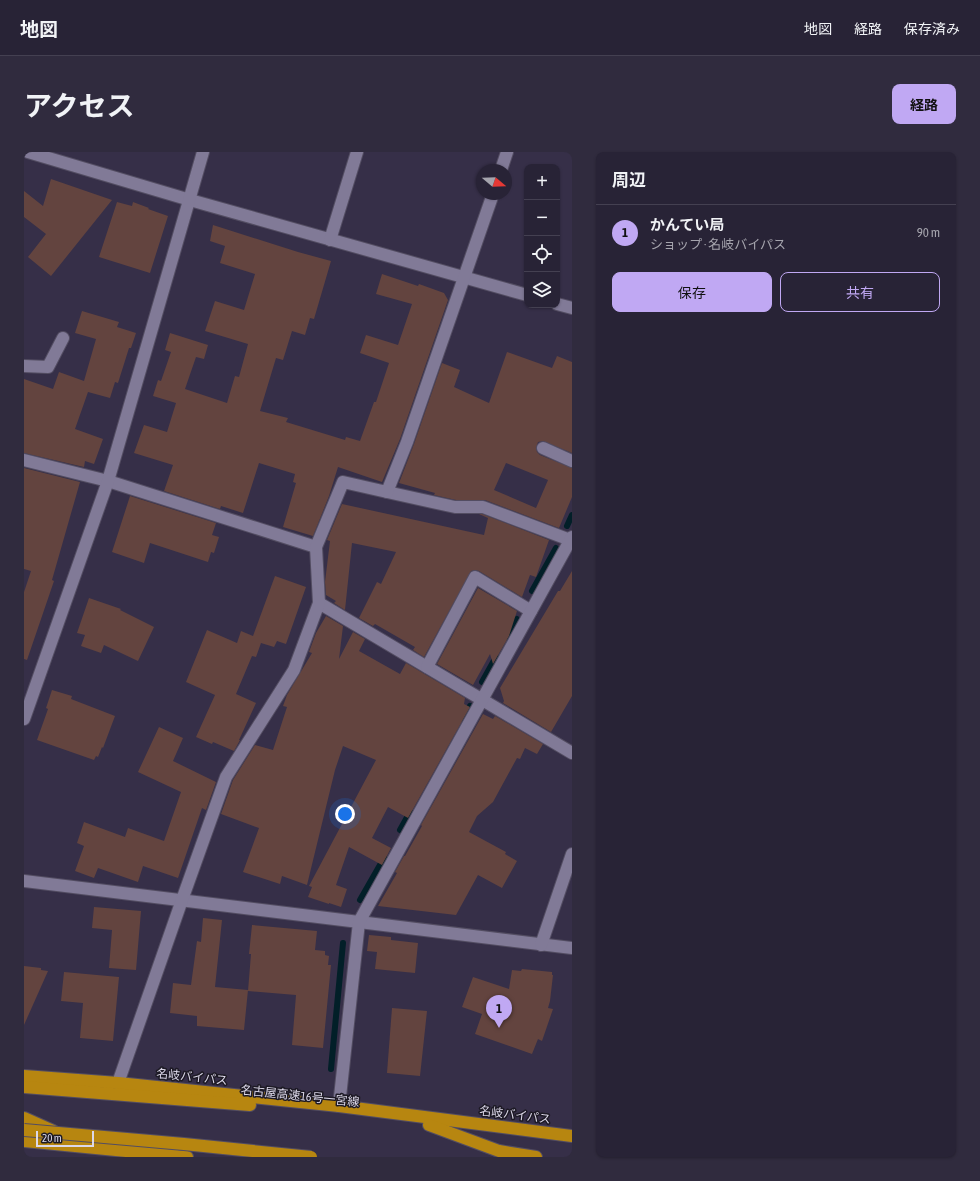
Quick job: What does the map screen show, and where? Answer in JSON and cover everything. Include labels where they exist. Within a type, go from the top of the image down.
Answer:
[{"type":"highway","name":"名岐バイパス","points":[[24,1076],[118,1083],[339,1106],[572,1136]]},
{"type":"highway","name":"名古屋高速16号一宮線","points":[[24,1087],[199,1100],[337,1114],[572,1144]]},
{"type":"highway","points":[[24,1118],[69,1138],[120,1154]]},
{"type":"highway","points":[[429,1125],[499,1151],[536,1157]]},
{"type":"highway","points":[[24,1130],[311,1157]]},
{"type":"highway","points":[[24,1141],[120,1154],[188,1157]]},
{"type":"street","points":[[24,719],[108,481],[204,152]]},
{"type":"street","points":[[330,240],[357,152]]},
{"type":"street","points":[[503,164],[507,152]]},
{"type":"street","points":[[35,153],[190,200],[524,295]]},
{"type":"street","points":[[387,492],[407,442],[491,200]]},
{"type":"street","points":[[560,305],[572,308]]},
{"type":"street","points":[[24,366],[48,368],[63,338]]},
{"type":"street","points":[[543,448],[572,461]]},
{"type":"street","points":[[24,460],[108,481],[316,547]]},
{"type":"street","points":[[118,1083],[226,777],[294,670],[318,603],[316,547],[343,482],[455,507],[483,507],[571,538],[359,922],[339,1106]]},
{"type":"street","points":[[426,667],[475,577],[531,611]]},
{"type":"street","points":[[318,603],[572,753]]},
{"type":"street","points":[[541,945],[572,854]]},
{"type":"street","points":[[24,881],[572,948]]},
{"type":"building","points":[[51,179],[112,200],[51,276],[28,257],[46,234],[24,217],[24,191],[43,206]]},
{"type":"building","points":[[117,202],[132,206],[133,202],[168,216],[150,273],[99,257]]},
{"type":"building","points":[[213,225],[331,261],[314,319],[310,318],[305,335],[292,331],[283,360],[276,358],[260,411],[288,418],[286,422],[345,440],[346,437],[360,441],[374,402],[376,402],[389,363],[360,353],[366,335],[398,345],[412,304],[376,294],[382,274],[418,286],[419,284],[444,293],[448,300],[400,439],[382,482],[338,467],[329,496],[313,536],[283,527],[296,483],[293,482],[295,474],[259,463],[243,513],[221,506],[220,509],[164,491],[173,465],[134,453],[144,425],[167,432],[176,403],[153,396],[158,380],[161,381],[171,352],[165,350],[170,333],[208,345],[204,359],[196,357],[185,389],[227,403],[235,376],[239,377],[248,344],[205,331],[215,301],[244,310],[255,274],[220,263],[225,246],[210,241]]},
{"type":"building","points":[[82,311],[119,322],[117,327],[136,333],[131,348],[129,348],[118,383],[115,382],[110,398],[88,392],[75,429],[103,439],[94,464],[85,461],[84,467],[24,453],[24,379],[53,389],[59,372],[84,381],[96,339],[75,333]]},
{"type":"building","points":[[507,352],[552,368],[557,356],[572,362],[572,453],[543,441],[538,442],[536,448],[540,455],[572,468],[572,497],[559,528],[485,500],[456,500],[434,495],[435,493],[399,483],[442,363],[460,370],[454,387],[489,403]],"holes":[[[506,463],[548,480],[536,508],[494,490]]]},
{"type":"building","points":[[24,468],[80,482],[52,580],[54,581],[27,660],[24,659],[24,592],[31,571],[24,569]]},
{"type":"building","points":[[130,496],[216,523],[212,535],[219,537],[214,553],[211,552],[208,562],[150,543],[144,563],[112,552]]},
{"type":"building","points":[[342,504],[484,535],[488,518],[479,514],[482,514],[549,540],[536,577],[530,575],[522,597],[479,571],[471,571],[424,657],[413,650],[415,647],[375,624],[373,626],[359,618],[377,582],[381,584],[396,552],[352,543],[345,610],[334,603],[336,601],[326,595],[325,582],[330,541],[327,540]]},
{"type":"building","points":[[572,571],[572,696],[551,732],[503,703],[504,701],[500,688],[558,591],[560,591]]},
{"type":"building","points":[[275,576],[306,587],[286,644],[277,641],[274,647],[261,643],[256,657],[252,656],[236,694],[256,703],[234,751],[196,737],[215,695],[186,682],[207,630],[237,643],[241,631],[253,636]]},
{"type":"building","points":[[478,588],[517,611],[509,636],[493,664],[490,654],[473,685],[437,664]]},
{"type":"building","points":[[89,598],[121,609],[120,610],[154,627],[138,661],[104,645],[101,653],[81,646],[85,635],[77,633]]},
{"type":"building","points":[[326,616],[343,626],[339,659],[353,632],[365,639],[359,651],[400,674],[406,663],[465,698],[464,704],[470,707],[408,818],[388,807],[372,838],[391,848],[382,865],[349,847],[336,885],[347,889],[341,907],[308,897],[312,887],[309,886],[376,760],[343,746],[335,770],[307,885],[282,876],[280,884],[243,872],[259,828],[221,814],[233,780],[255,745],[273,750],[287,707],[283,706],[287,695],[312,653],[309,652],[316,633]]},
{"type":"building","points":[[52,690],[72,696],[71,699],[115,716],[103,748],[102,747],[98,757],[96,756],[94,760],[37,740],[48,709],[46,708]]},
{"type":"building","points":[[483,714],[493,719],[495,716],[543,744],[537,754],[525,748],[520,759],[517,758],[493,802],[477,816],[469,832],[506,852],[505,854],[517,861],[502,888],[478,875],[456,915],[378,906],[397,873],[395,872],[422,826],[421,825]]},
{"type":"building","points":[[159,727],[183,738],[173,761],[216,782],[206,810],[202,808],[178,878],[143,866],[138,882],[98,868],[94,878],[75,871],[84,846],[77,843],[84,822],[125,837],[128,828],[164,841],[181,792],[138,772]]},
{"type":"building","points":[[94,907],[141,911],[136,970],[109,968],[112,930],[92,928]]},
{"type":"building","points":[[203,918],[222,920],[215,987],[248,990],[244,1030],[197,1026],[197,1016],[170,1013],[173,983],[191,985],[197,941],[201,942]]},
{"type":"building","points":[[252,925],[317,931],[315,950],[325,951],[325,955],[329,956],[328,965],[331,965],[323,1048],[292,1045],[296,995],[248,991],[251,954],[249,954]]},
{"type":"building","points":[[369,935],[391,937],[391,940],[418,943],[415,973],[375,969],[377,952],[367,951]]},
{"type":"building","points":[[24,966],[41,968],[41,970],[48,971],[24,1025]]},
{"type":"building","points":[[522,969],[552,972],[553,975],[548,1008],[553,1009],[542,1041],[538,1039],[532,1054],[475,1034],[482,1014],[462,1007],[473,977],[509,989],[512,970],[521,971]]},
{"type":"building","points":[[64,972],[119,977],[113,1041],[80,1038],[83,1003],[61,1001]]},
{"type":"building","points":[[392,1008],[427,1011],[420,1076],[387,1073]]},
{"type":"waterway","points":[[567,526],[572,515]]},
{"type":"waterway","points":[[532,591],[556,548]]},
{"type":"waterway","points":[[507,637],[517,619]]},
{"type":"waterway","points":[[482,682],[496,657]]},
{"type":"waterway","points":[[463,719],[470,706]]},
{"type":"waterway","points":[[400,830],[410,812]]},
{"type":"waterway","points":[[360,900],[384,858]]},
{"type":"waterway","points":[[331,1069],[343,943]]},
{"type":"place","name":"かんてい局","points":[[499,1028]]}]
